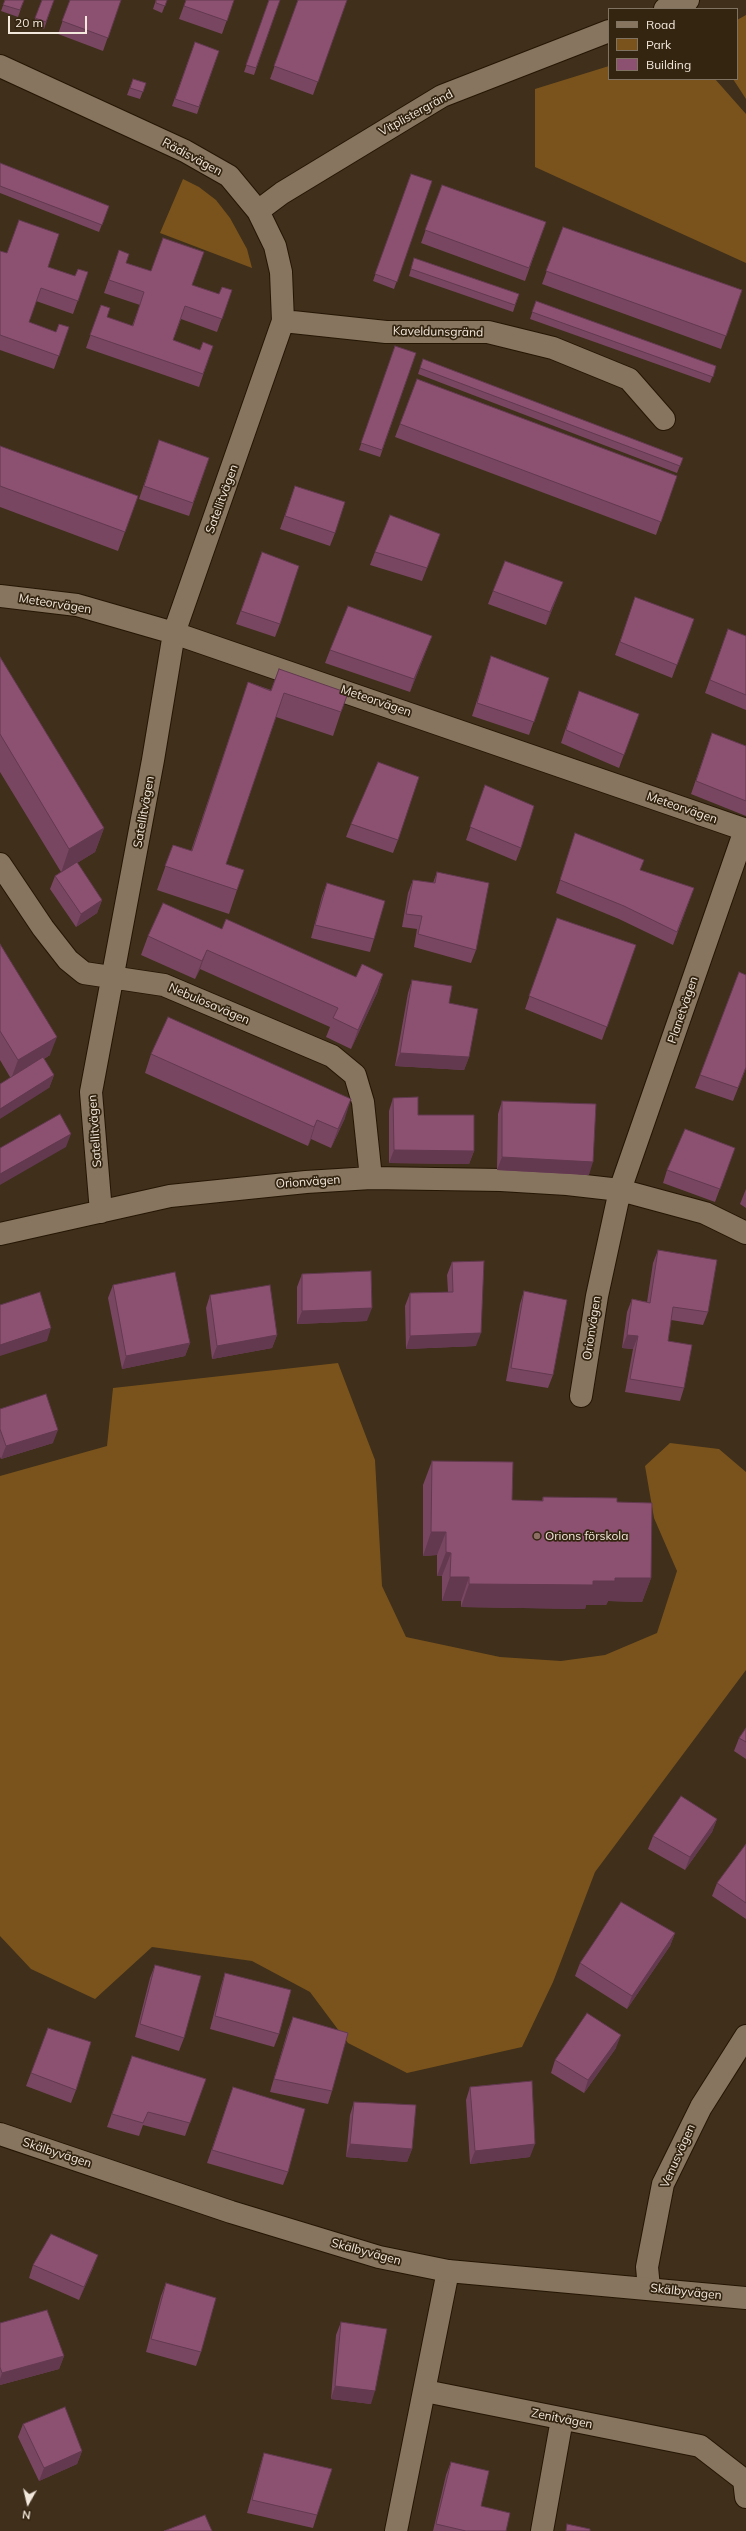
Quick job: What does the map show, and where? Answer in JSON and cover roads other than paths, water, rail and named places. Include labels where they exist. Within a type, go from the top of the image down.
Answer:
[{"type":"street","points":[[668,8],[688,0]]},
{"type":"street","name":"Vitplistergränd","points":[[258,211],[282,193],[442,96],[608,31]]},
{"type":"street","name":"Rädisvägen","points":[[0,66],[184,151],[229,176],[258,211],[275,246],[281,272],[283,321],[250,422]]},
{"type":"street","name":"Kaveldunsgränd","points":[[283,321],[386,332],[488,332],[553,348],[629,379],[664,419]]},
{"type":"street","name":"Satellitvägen","points":[[101,1212],[91,1092],[113,978],[174,633],[250,422]]},
{"type":"street","name":"Meteorvägen","points":[[0,596],[77,605],[174,633],[746,830]]},
{"type":"street","name":"Planetvägen","points":[[620,1190],[746,830]]},
{"type":"street","name":"Nebulosavägen","points":[[0,864],[43,928],[68,960],[84,973],[164,985],[332,1056],[355,1075],[363,1102],[371,1178]]},
{"type":"street","name":"Orionvägen","points":[[0,1234],[170,1196],[306,1182],[371,1178],[501,1180],[567,1184],[620,1190],[705,1213],[746,1233]]},
{"type":"street","name":"Orionvägen","points":[[582,1396],[598,1296],[620,1190]]},
{"type":"street","name":"Venusvägen","points":[[649,2288],[648,2267],[663,2184],[701,2107],[746,2036]]},
{"type":"street","name":"Skälbyvägen","points":[[0,2134],[231,2212],[379,2257],[448,2271],[649,2288],[746,2298]]},
{"type":"street","points":[[396,2531],[448,2271]]},
{"type":"street","name":"Zenitvägen","points":[[425,2391],[700,2446],[744,2480],[746,2497]]},
{"type":"street","points":[[542,2531],[562,2419]]},
{"type":"place","name":"Orions förskola","points":[[537,1536]]}]
